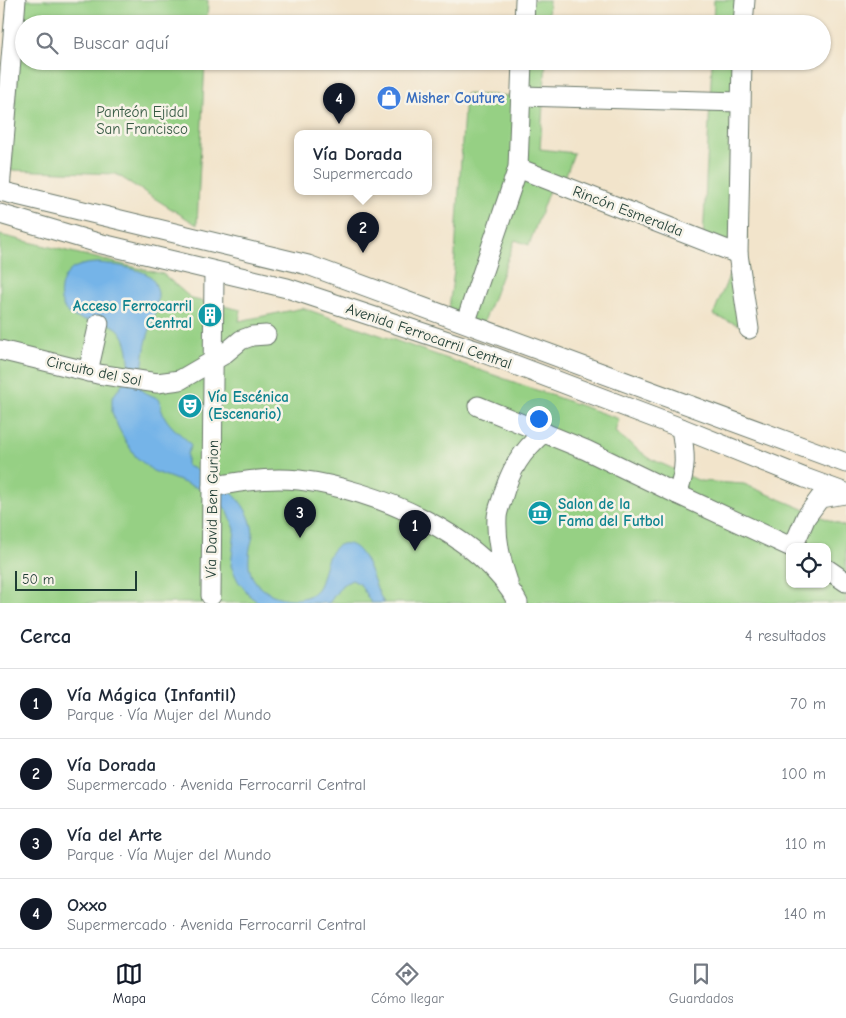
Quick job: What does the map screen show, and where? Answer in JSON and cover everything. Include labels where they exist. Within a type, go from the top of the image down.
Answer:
[{"type":"street","points":[[0,190],[16,0]]},
{"type":"street","points":[[524,15],[525,0]]},
{"type":"street","points":[[743,15],[744,0]]},
{"type":"street","points":[[466,321],[518,168],[522,70]]},
{"type":"street","points":[[742,70],[738,254],[749,329]]},
{"type":"street","points":[[521,96],[740,102]]},
{"type":"street","name":"Rincón Esmeralda","points":[[518,168],[738,254]]},
{"type":"street","name":"Avenida Ferrocarril Central","points":[[0,190],[308,264],[846,463]]},
{"type":"street","name":"Avenida Ferrocarril Central","points":[[0,214],[98,243],[287,288],[472,349],[846,493]]},
{"type":"street","name":"Vía David Ben Gurion","points":[[211,596],[214,272]]},
{"type":"street","points":[[88,372],[98,323]]},
{"type":"street","name":"Circuito del Sol","points":[[0,350],[88,372],[157,383],[180,380],[214,360],[241,340],[252,336],[266,335]]},
{"type":"street","points":[[478,406],[586,450],[786,544]]},
{"type":"street","points":[[677,494],[683,480],[685,462],[681,428]]},
{"type":"street","points":[[514,595],[500,553],[497,517],[506,483],[518,458],[544,432]]},
{"type":"street","points":[[212,487],[272,479],[298,480],[366,496],[408,511],[443,530],[478,555],[514,595]]},
{"type":"street","points":[[794,543],[806,517],[820,498],[846,493]]},
{"type":"street","points":[[831,571],[846,582]]},
{"type":"green space","name":"Panteón Ejidal San Francisco","points":[[21,0],[208,0],[207,15],[20,15]]},
{"type":"green space","points":[[525,0],[549,0],[548,15],[524,15]]},
{"type":"green space","points":[[714,0],[745,0],[744,15],[713,15]]},
{"type":"green space","name":"Panteón Ejidal San Francisco","points":[[17,70],[205,70],[197,225],[116,174],[11,170]]},
{"type":"green space","points":[[522,70],[545,70],[540,149],[574,153],[562,186],[552,182],[529,245],[515,240],[482,327],[448,315],[454,271],[465,94],[521,96]]},
{"type":"green space","points":[[712,70],[742,70],[749,329],[713,315],[738,254],[703,240]]},
{"type":"green space","points":[[0,235],[163,274],[192,299],[241,310],[239,321],[303,308],[619,419],[615,432],[649,458],[700,481],[744,484],[846,527],[846,603],[0,603]]},
{"type":"water","points":[[99,263],[134,269],[147,274],[155,283],[158,300],[146,345],[141,389],[160,400],[160,405],[166,419],[190,444],[191,446],[187,454],[187,466],[220,483],[230,491],[246,510],[253,533],[249,568],[257,584],[269,593],[282,598],[296,599],[310,595],[319,586],[330,554],[338,546],[346,544],[354,547],[362,555],[384,603],[371,603],[360,584],[352,580],[342,585],[329,603],[259,603],[251,597],[238,581],[231,566],[235,529],[228,512],[216,498],[198,488],[153,471],[136,457],[118,427],[112,412],[112,398],[130,373],[128,350],[122,333],[108,323],[77,318],[71,315],[62,304],[62,283],[70,271],[82,265]]},
{"type":"place","name":"Misher Couture","points":[[389,98]]},
{"type":"place","name":"Oxxo","points":[[339,124]]},
{"type":"place","name":"Vía Dorada","points":[[363,253]]},
{"type":"place","name":"Acceso Ferrocarril Central","points":[[210,315]]},
{"type":"place","name":"Vía Escénica (Escenario)","points":[[190,406]]},
{"type":"place","name":"Salon de la Fama del Futbol","points":[[540,513]]},
{"type":"place","name":"Vía del Arte","points":[[300,538]]},
{"type":"place","name":"Vía Mágica (Infantil)","points":[[415,551]]}]
